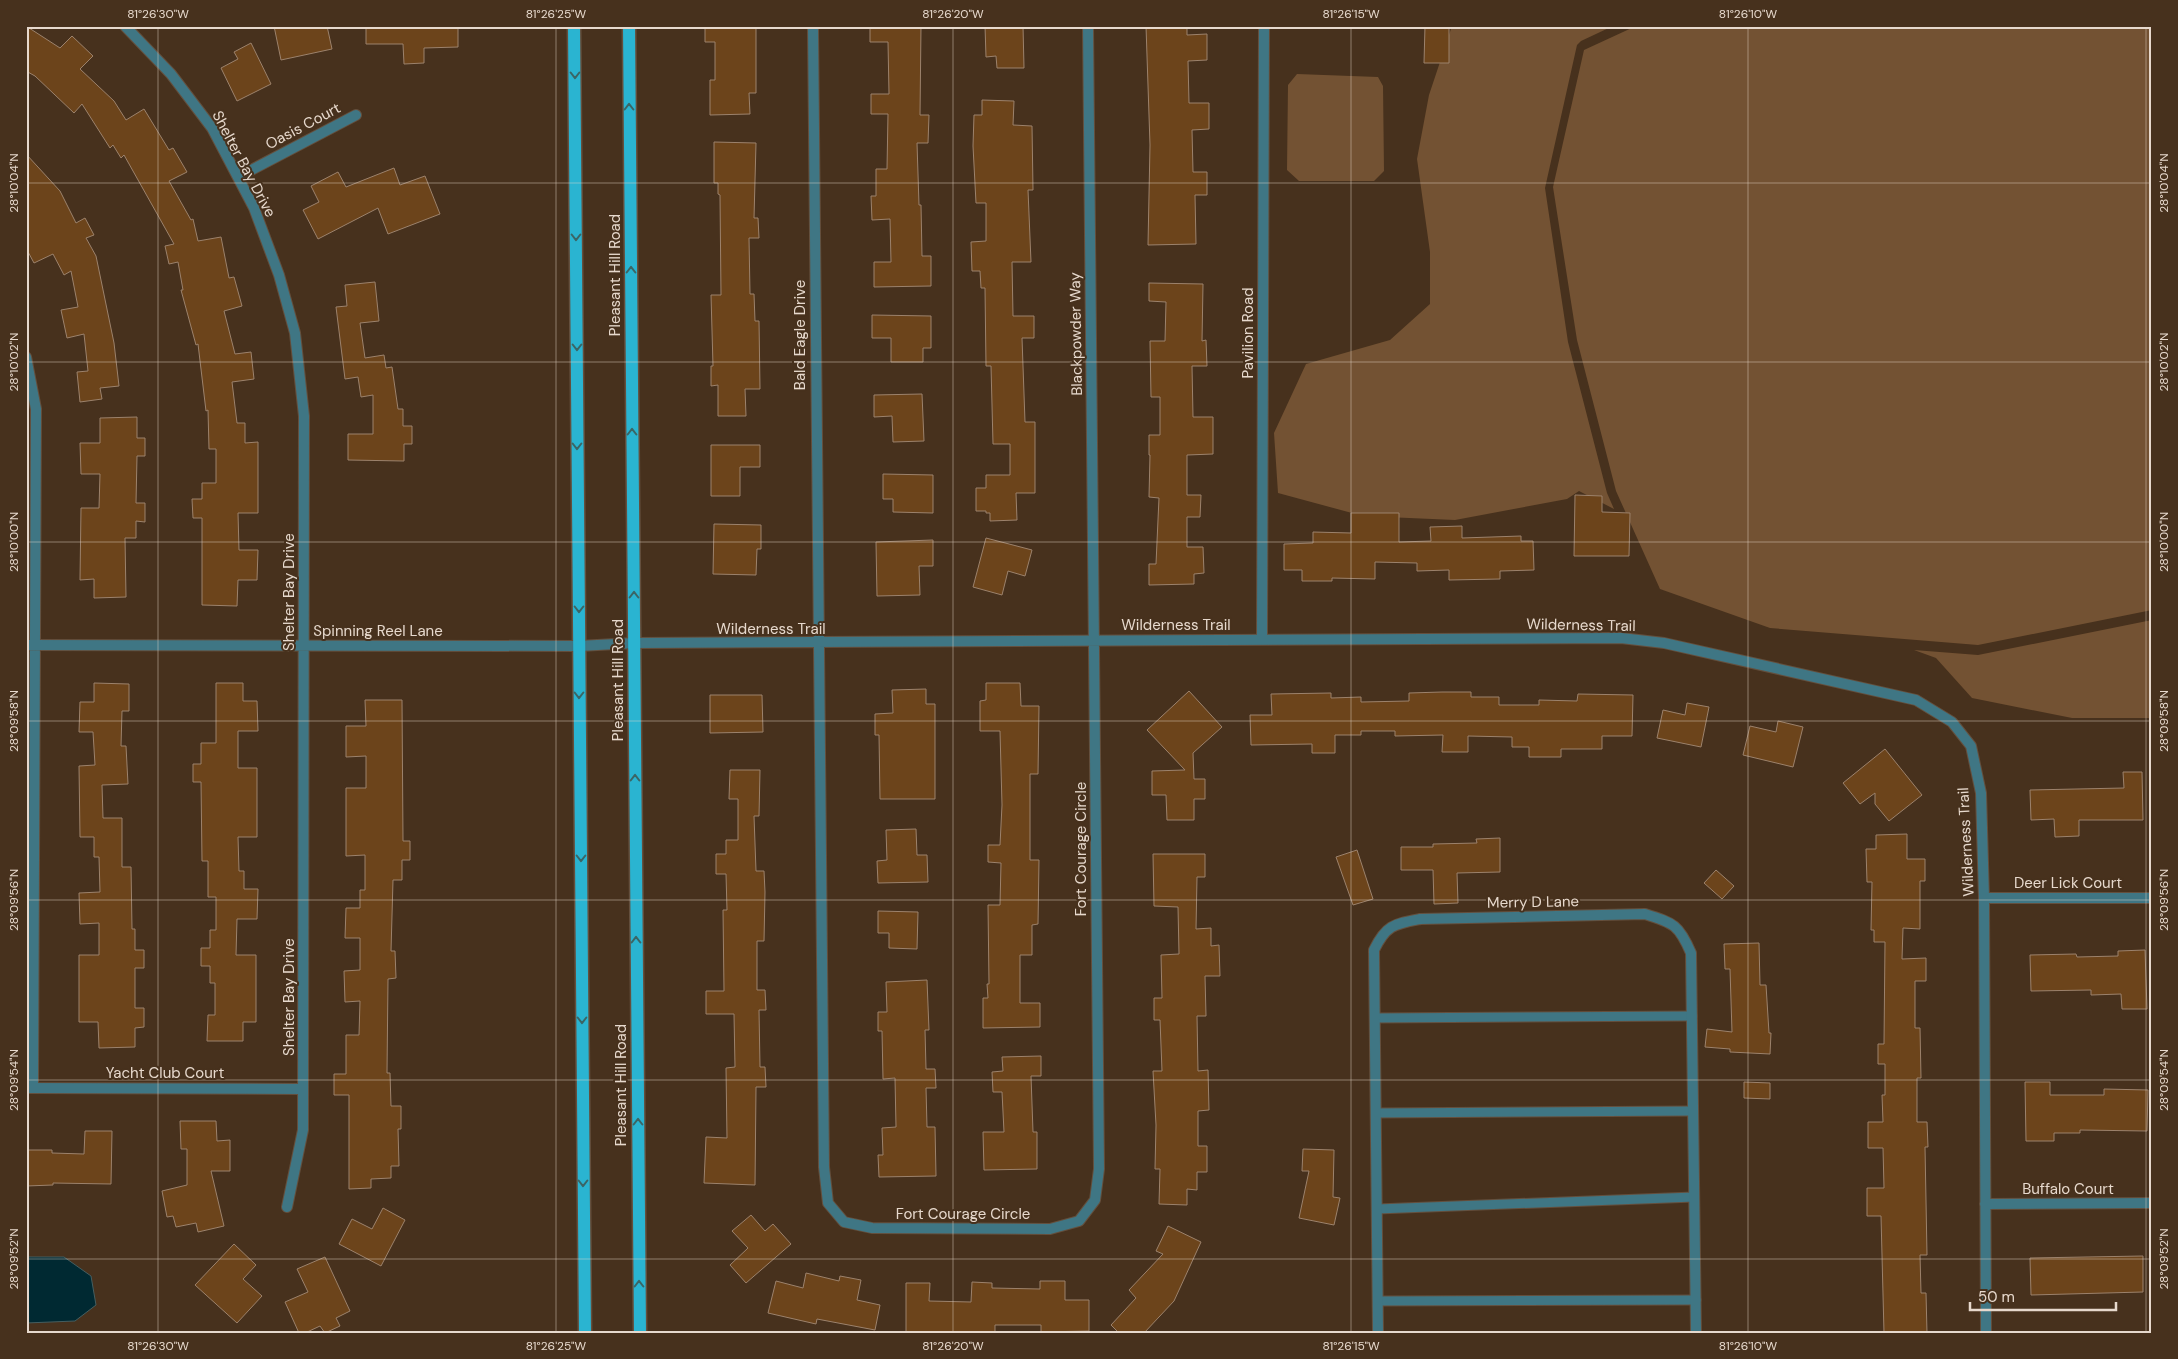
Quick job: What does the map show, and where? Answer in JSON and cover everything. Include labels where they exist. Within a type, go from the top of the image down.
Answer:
[{"type":"main road","points":[[574,26],[585,1333]]},
{"type":"main road","name":"Pleasant Hill Road","points":[[629,26],[640,1333]]},
{"type":"street","name":"Shelter Bay Drive","points":[[125,26],[171,74],[212,128],[254,208],[278,275],[295,333],[304,416],[303,1130],[287,1207]]},
{"type":"street","name":"Bald Eagle Drive","points":[[813,26],[818,644]]},
{"type":"street","name":"Blackpowder Way","points":[[1088,26],[1095,640]]},
{"type":"street","name":"Pavilion Road","points":[[1262,640],[1264,26]]},
{"type":"street","name":"Oasis Court","points":[[238,177],[356,115]]},
{"type":"street","points":[[26,357],[36,409],[31,645],[30,1088]]},
{"type":"street","name":"Wilderness Trail","points":[[579,646],[1095,640],[1621,638],[1664,643],[1916,700],[1952,722],[1970,746],[1981,793],[1984,898],[1986,1333]]},
{"type":"street","name":"Fort Courage Circle","points":[[818,644],[824,1167],[828,1203],[844,1222],[872,1228],[1050,1229],[1079,1221],[1095,1200],[1099,1169],[1095,640]]},
{"type":"street","name":"Spinning Reel Lane","points":[[31,645],[579,646]]},
{"type":"street","name":"Deer Lick Court","points":[[1984,898],[2152,898]]},
{"type":"street","name":"Merry D Lane","points":[[1378,1333],[1374,950],[1382,933],[1398,923],[1420,919],[1645,914],[1669,922],[1682,933],[1692,953],[1696,1333]]},
{"type":"street","name":"Yacht Club Court","points":[[30,1088],[303,1089]]},
{"type":"street","name":"Buffalo Court","points":[[1985,1204],[2152,1203]]},
{"type":"lane","points":[[1375,1018],[1692,1016]]},
{"type":"lane","points":[[1376,1113],[1693,1111]]},
{"type":"lane","points":[[1377,1209],[1694,1197]]},
{"type":"lane","points":[[1378,1301],[1523,1299],[1696,1300]]},
{"type":"shaded area","points":[[1452,26],[1613,26],[1581,41],[1577,45],[1545,188],[1568,342],[1607,493],[1614,509],[1579,491],[1567,499],[1455,520],[1363,516],[1278,493],[1274,433],[1306,364],[1390,340],[1430,304],[1430,252],[1417,159],[1429,95]]},
{"type":"shaded area","points":[[1636,26],[2152,26],[2152,610],[1978,645],[1770,628],[1660,589],[1616,491],[1577,340],[1553,187],[1584,50]]},
{"type":"shaded area","points":[[1297,74],[1378,77],[1383,86],[1384,171],[1374,181],[1299,181],[1287,170],[1288,85]]},
{"type":"shaded area","points":[[2152,620],[2152,718],[2072,718],[1972,698],[1936,658],[1914,650],[1978,655]]},
{"type":"water","points":[[26,1257],[64,1257],[91,1276],[96,1305],[75,1321],[26,1323]]},
{"type":"building","points":[[26,26],[60,48],[72,36],[93,56],[80,69],[114,101],[126,120],[144,109],[169,150],[173,148],[187,172],[169,181],[191,220],[193,219],[198,241],[221,237],[229,278],[234,277],[242,306],[224,311],[235,354],[251,352],[254,379],[232,382],[237,423],[245,423],[245,443],[258,442],[258,513],[238,513],[239,550],[258,550],[257,580],[238,580],[237,606],[202,605],[202,518],[193,518],[192,499],[202,499],[202,483],[216,483],[216,449],[209,449],[208,410],[206,411],[198,344],[196,345],[181,290],[183,290],[178,262],[169,264],[165,246],[174,244],[124,155],[121,158],[113,145],[110,148],[82,104],[74,113],[35,76],[26,71]]},
{"type":"building","points":[[274,26],[327,26],[332,49],[281,60]]},
{"type":"building","points":[[366,26],[458,26],[458,47],[424,48],[424,63],[404,64],[403,44],[366,44]]},
{"type":"building","points":[[705,26],[756,26],[756,93],[749,93],[750,114],[710,115],[710,80],[715,80],[715,42],[705,42]]},
{"type":"building","points":[[870,26],[921,26],[920,115],[929,115],[928,143],[917,143],[919,205],[921,205],[922,256],[931,256],[931,286],[874,287],[874,262],[891,262],[890,219],[872,220],[871,196],[876,196],[876,169],[887,169],[888,114],[871,114],[871,94],[889,94],[888,42],[870,42]]},
{"type":"building","points":[[985,26],[1023,26],[1024,68],[997,68],[996,56],[986,57]]},
{"type":"building","points":[[1146,26],[1187,26],[1187,35],[1207,34],[1207,60],[1188,61],[1189,103],[1209,103],[1209,129],[1192,130],[1193,172],[1207,172],[1207,195],[1195,195],[1196,244],[1148,245],[1150,145]]},
{"type":"building","points":[[1425,26],[1449,26],[1449,63],[1424,63]]},
{"type":"building","points":[[251,43],[271,84],[237,101],[221,68],[238,59],[234,52]]},
{"type":"building","points":[[982,100],[1014,101],[1013,125],[1032,126],[1033,190],[1028,190],[1031,262],[1012,262],[1013,316],[1034,316],[1034,338],[1022,338],[1025,422],[1035,422],[1035,493],[1016,493],[1017,520],[990,521],[990,513],[976,511],[976,488],[986,488],[986,475],[1010,475],[1010,444],[993,444],[991,366],[986,366],[985,288],[981,288],[980,271],[972,271],[971,242],[986,241],[986,203],[976,203],[973,146],[974,115],[982,115]]},
{"type":"building","points":[[714,142],[756,143],[754,218],[758,218],[759,238],[749,238],[750,294],[754,294],[755,321],[759,321],[760,389],[745,389],[746,416],[718,416],[718,385],[711,386],[711,366],[713,366],[711,295],[721,295],[720,195],[718,194],[718,183],[714,183]]},
{"type":"building","points":[[26,154],[60,191],[76,223],[85,218],[94,235],[86,238],[96,256],[114,343],[119,386],[100,388],[102,399],[80,402],[77,372],[88,371],[84,334],[67,338],[61,310],[78,307],[71,271],[64,275],[53,254],[34,263],[26,248]]},
{"type":"building","points":[[394,168],[400,185],[425,176],[440,214],[388,234],[378,208],[318,239],[303,210],[319,202],[311,186],[338,172],[346,187]]},
{"type":"building","points":[[375,282],[379,321],[360,323],[365,358],[384,355],[386,368],[392,367],[398,409],[403,409],[403,426],[412,426],[412,444],[404,444],[404,461],[348,460],[348,434],[373,434],[373,395],[361,397],[358,377],[345,379],[336,307],[347,306],[345,285]]},
{"type":"building","points":[[1149,283],[1203,284],[1202,341],[1206,340],[1207,366],[1192,366],[1193,417],[1213,417],[1213,454],[1187,455],[1187,495],[1201,495],[1200,517],[1187,517],[1187,547],[1203,547],[1204,573],[1194,574],[1194,584],[1149,585],[1149,564],[1156,564],[1159,498],[1149,497],[1149,435],[1160,435],[1160,397],[1151,397],[1150,341],[1165,341],[1166,302],[1149,301]]},
{"type":"building","points":[[872,315],[931,316],[931,348],[923,348],[923,362],[891,362],[891,338],[872,338]]},
{"type":"building","points":[[922,394],[924,441],[893,442],[892,416],[874,417],[874,395]]},
{"type":"building","points":[[137,417],[137,438],[145,438],[145,456],[137,456],[136,503],[145,503],[145,522],[136,521],[136,538],[125,538],[126,597],[94,598],[94,579],[80,580],[81,508],[99,508],[100,474],[81,474],[80,443],[100,443],[100,418]]},
{"type":"building","points":[[711,445],[760,445],[760,467],[740,467],[740,496],[711,496]]},
{"type":"building","points":[[883,474],[933,475],[933,513],[893,512],[893,499],[883,499]]},
{"type":"building","points":[[1575,495],[1602,496],[1602,512],[1630,513],[1629,556],[1574,556]]},
{"type":"building","points":[[1351,513],[1399,513],[1399,542],[1431,541],[1430,527],[1462,526],[1462,538],[1521,536],[1521,541],[1533,541],[1534,570],[1500,571],[1500,579],[1449,580],[1449,570],[1417,571],[1417,563],[1375,562],[1375,579],[1332,578],[1332,581],[1302,581],[1302,570],[1284,570],[1284,544],[1313,543],[1313,532],[1351,533]]},
{"type":"building","points":[[714,524],[761,525],[761,549],[757,549],[756,575],[713,574]]},
{"type":"building","points":[[986,538],[1032,550],[1025,576],[1008,571],[1002,595],[973,587]]},
{"type":"building","points":[[933,540],[933,566],[919,566],[920,595],[877,596],[876,542]]},
{"type":"building","points":[[94,683],[129,684],[129,711],[122,711],[121,746],[126,746],[128,784],[102,785],[103,818],[122,818],[122,867],[131,867],[132,929],[135,929],[135,950],[144,950],[144,968],[135,968],[135,1008],[144,1008],[144,1027],[135,1028],[135,1047],[99,1048],[98,1022],[79,1022],[79,955],[99,955],[99,923],[80,924],[79,893],[100,892],[99,857],[94,857],[94,837],[80,837],[79,766],[95,765],[93,732],[79,732],[80,702],[94,702]]},
{"type":"building","points":[[216,683],[243,683],[243,701],[257,701],[258,731],[238,731],[238,768],[257,768],[257,837],[238,837],[239,871],[244,871],[244,889],[258,889],[257,919],[237,919],[236,955],[256,955],[256,1022],[243,1022],[243,1041],[207,1041],[208,1015],[215,1015],[215,983],[210,983],[210,966],[201,966],[201,948],[210,948],[210,930],[216,930],[216,897],[208,897],[208,861],[202,861],[201,782],[193,782],[193,764],[201,764],[201,743],[216,743]]},
{"type":"building","points":[[986,683],[1020,683],[1021,706],[1039,706],[1038,774],[1030,774],[1030,860],[1039,860],[1038,924],[1032,925],[1032,955],[1020,955],[1020,1003],[1040,1003],[1040,1027],[983,1028],[983,998],[988,998],[987,984],[989,984],[988,905],[1000,905],[1001,863],[988,862],[988,845],[1000,845],[1002,805],[1000,731],[980,731],[980,701],[986,700]]},
{"type":"building","points":[[926,689],[926,704],[935,704],[935,799],[880,799],[879,735],[875,735],[875,714],[893,713],[892,690]]},
{"type":"building","points":[[1189,691],[1222,727],[1193,753],[1194,779],[1205,779],[1205,799],[1194,799],[1194,820],[1167,820],[1166,795],[1152,795],[1152,771],[1185,770],[1147,730]]},
{"type":"building","points":[[1471,692],[1471,697],[1499,697],[1499,705],[1539,705],[1539,700],[1577,701],[1578,694],[1633,695],[1632,736],[1602,736],[1602,749],[1561,749],[1561,757],[1529,757],[1529,747],[1512,747],[1512,737],[1468,736],[1468,752],[1442,752],[1443,735],[1395,736],[1395,731],[1361,731],[1361,735],[1335,735],[1335,753],[1312,753],[1312,744],[1251,745],[1250,715],[1272,715],[1271,694],[1331,693],[1331,698],[1361,697],[1361,702],[1409,701],[1409,693]]},
{"type":"building","points":[[710,695],[762,695],[763,732],[710,733]]},
{"type":"building","points":[[365,700],[402,700],[403,841],[410,841],[410,860],[402,860],[402,880],[393,880],[391,951],[395,951],[396,978],[388,979],[387,1073],[390,1073],[391,1106],[401,1106],[401,1129],[398,1129],[399,1166],[391,1166],[391,1178],[371,1179],[371,1188],[349,1189],[349,1095],[334,1095],[334,1074],[346,1074],[346,1035],[359,1035],[360,1001],[345,1002],[344,971],[360,970],[360,938],[345,938],[346,908],[360,908],[360,890],[365,890],[365,855],[346,856],[346,788],[366,788],[366,756],[346,757],[346,726],[366,726]]},
{"type":"building","points":[[1687,703],[1709,707],[1701,747],[1657,738],[1663,710],[1685,715]]},
{"type":"building","points":[[1778,721],[1803,727],[1793,767],[1743,755],[1750,726],[1776,732]]},
{"type":"building","points":[[1885,749],[1922,795],[1889,821],[1875,804],[1875,793],[1860,804],[1843,783]]},
{"type":"building","points":[[730,770],[760,770],[759,816],[754,816],[756,871],[764,871],[765,892],[764,941],[757,941],[757,990],[765,990],[766,1010],[759,1010],[760,1067],[765,1067],[766,1087],[756,1087],[755,1185],[704,1183],[706,1137],[727,1138],[726,1068],[735,1067],[734,1014],[706,1014],[706,991],[724,991],[723,910],[727,910],[726,874],[716,874],[716,854],[726,854],[726,840],[738,840],[738,799],[729,799]]},
{"type":"building","points":[[2123,772],[2142,772],[2143,820],[2079,820],[2079,836],[2055,837],[2054,819],[2031,820],[2030,790],[2124,788]]},
{"type":"building","points":[[916,829],[917,855],[927,855],[928,882],[878,883],[877,861],[887,860],[886,830]]},
{"type":"building","points":[[1907,834],[1907,859],[1925,859],[1925,881],[1920,881],[1920,929],[1903,928],[1902,959],[1926,958],[1926,981],[1915,981],[1915,1028],[1920,1028],[1921,1078],[1917,1078],[1917,1122],[1927,1122],[1928,1147],[1925,1147],[1927,1255],[1920,1255],[1921,1293],[1926,1293],[1927,1333],[1884,1333],[1881,1216],[1867,1216],[1867,1188],[1884,1188],[1883,1148],[1868,1148],[1868,1122],[1883,1122],[1882,1095],[1885,1095],[1885,1064],[1878,1064],[1878,1044],[1884,1044],[1885,942],[1874,942],[1874,930],[1871,930],[1872,882],[1867,882],[1866,849],[1876,849],[1876,835]]},
{"type":"building","points":[[1500,838],[1500,872],[1457,873],[1458,903],[1434,904],[1433,870],[1401,870],[1401,847],[1433,847],[1433,844],[1477,843],[1476,839]]},
{"type":"building","points":[[1357,850],[1373,899],[1353,905],[1336,857]]},
{"type":"building","points":[[1153,854],[1205,854],[1205,877],[1197,877],[1196,929],[1211,928],[1211,946],[1219,945],[1220,976],[1205,976],[1206,1016],[1197,1016],[1198,1071],[1208,1070],[1209,1110],[1198,1111],[1198,1146],[1207,1146],[1207,1172],[1197,1172],[1197,1190],[1187,1189],[1187,1205],[1159,1204],[1160,1169],[1155,1169],[1156,1125],[1153,1071],[1162,1071],[1160,1020],[1154,1020],[1154,998],[1162,998],[1161,955],[1179,954],[1178,907],[1154,906]]},
{"type":"building","points":[[1716,870],[1734,886],[1722,899],[1704,883]]},
{"type":"building","points":[[878,911],[918,912],[917,949],[889,948],[889,933],[878,933]]},
{"type":"building","points":[[1759,943],[1760,985],[1766,985],[1769,1033],[1771,1033],[1770,1054],[1730,1052],[1730,1049],[1705,1047],[1707,1029],[1732,1032],[1730,969],[1725,969],[1724,944]]},
{"type":"building","points":[[2145,950],[2147,1009],[2122,1009],[2121,994],[2091,995],[2091,990],[2031,991],[2030,955],[2076,954],[2077,957],[2118,956],[2118,951]]},
{"type":"building","points":[[927,980],[929,1030],[925,1030],[926,1069],[935,1069],[936,1088],[926,1088],[927,1127],[935,1127],[936,1176],[879,1177],[878,1155],[883,1155],[882,1128],[896,1127],[895,1078],[883,1079],[882,1031],[878,1031],[878,1012],[887,1012],[886,982]]},
{"type":"building","points":[[1041,1056],[1041,1076],[1031,1076],[1033,1132],[1037,1132],[1037,1169],[984,1170],[983,1132],[1004,1132],[1002,1092],[993,1092],[992,1072],[1003,1071],[1002,1057]]},
{"type":"building","points":[[1744,1082],[1770,1083],[1770,1099],[1744,1098]]},
{"type":"building","points":[[2025,1082],[2050,1082],[2050,1095],[2104,1095],[2104,1089],[2148,1090],[2147,1131],[2080,1130],[2080,1133],[2054,1133],[2054,1141],[2026,1141]]},
{"type":"building","points":[[180,1121],[216,1121],[217,1141],[230,1140],[230,1171],[211,1171],[224,1226],[198,1232],[196,1223],[176,1227],[173,1216],[167,1217],[162,1191],[187,1185],[187,1149],[181,1149]]},
{"type":"building","points":[[85,1131],[112,1131],[111,1184],[53,1183],[53,1185],[26,1186],[26,1150],[52,1150],[52,1153],[84,1154]]},
{"type":"building","points":[[1303,1149],[1334,1150],[1333,1197],[1340,1198],[1334,1225],[1299,1218],[1309,1171],[1302,1171]]},
{"type":"building","points":[[383,1208],[405,1220],[381,1266],[339,1244],[352,1219],[372,1229]]},
{"type":"building","points":[[751,1215],[765,1231],[773,1224],[791,1244],[746,1283],[730,1265],[748,1248],[732,1231]]},
{"type":"building","points":[[1168,1226],[1201,1242],[1174,1301],[1144,1333],[1119,1333],[1111,1325],[1136,1298],[1129,1290],[1163,1254],[1156,1251]]},
{"type":"building","points":[[234,1244],[256,1265],[243,1279],[262,1296],[237,1323],[195,1285]]},
{"type":"building","points":[[2143,1256],[2143,1292],[2031,1295],[2030,1258]]},
{"type":"building","points":[[325,1257],[350,1311],[336,1318],[340,1326],[325,1333],[320,1326],[305,1333],[299,1333],[285,1302],[308,1292],[297,1269]]},
{"type":"building","points":[[806,1273],[839,1281],[840,1276],[861,1280],[857,1300],[880,1305],[875,1330],[817,1319],[816,1324],[768,1313],[776,1281],[803,1288]]},
{"type":"building","points":[[1040,1281],[1065,1281],[1065,1300],[1089,1300],[1089,1331],[1041,1332],[1041,1325],[995,1325],[995,1333],[906,1333],[906,1283],[930,1283],[929,1301],[971,1302],[972,1282],[992,1283],[992,1288],[1040,1289]]}]
